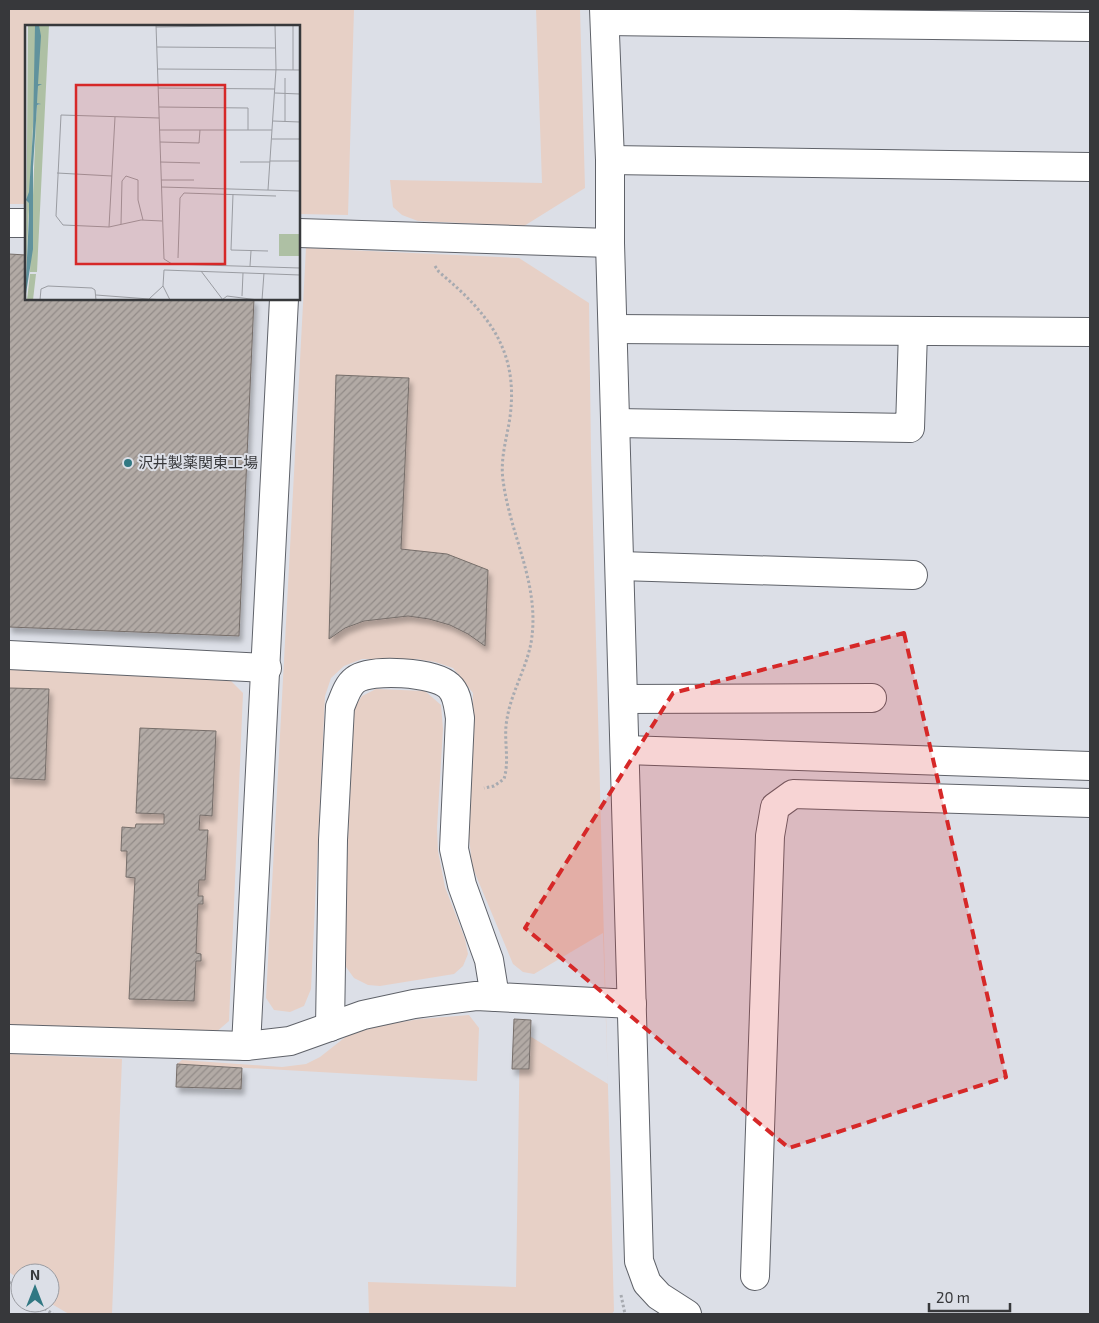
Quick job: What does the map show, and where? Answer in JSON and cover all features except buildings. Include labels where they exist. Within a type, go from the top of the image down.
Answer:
[{"type":"street","points":[[687,1314],[659,1296],[647,1283],[639,1261],[626,750],[610,243],[610,160],[604,15],[1090,27]]},
{"type":"street","points":[[610,160],[1090,167]]},
{"type":"street","points":[[9,223],[25,223]]},
{"type":"street","points":[[300,233],[610,243]]},
{"type":"street","points":[[246,1046],[267,668],[284,300]]},
{"type":"street","points":[[613,328],[1090,332]]},
{"type":"street","points":[[616,423],[910,428],[913,331]]},
{"type":"street","points":[[620,566],[913,575]]},
{"type":"street","points":[[9,655],[267,668]]},
{"type":"street","points":[[330,1027],[334,840],[340,707],[346,691],[355,680],[371,673],[436,678],[450,686],[457,699],[460,718],[454,849],[462,885],[490,960],[495,997]]},
{"type":"street","points":[[624,699],[872,698]]},
{"type":"street","points":[[626,750],[1090,766]]},
{"type":"street","points":[[755,1276],[770,836],[775,807],[794,794],[1090,803]]},
{"type":"street","points":[[9,1039],[246,1046],[290,1041],[363,1015],[414,1004],[476,996],[632,1004]]},
{"type":"path","points":[[428,238],[433,263],[439,272],[484,314],[500,339],[512,376],[513,395],[502,459],[502,474],[505,504],[525,561],[532,593],[531,643],[506,721],[508,766],[504,779],[485,788],[456,789]]},
{"type":"highlighted area","points":[[904,633],[1006,1077],[789,1148],[525,928],[673,693]]},
{"type":"shaded area","points":[[9,9],[354,9],[348,215],[300,214],[300,25],[25,25],[25,204],[9,204]]},
{"type":"shaded area","points":[[536,9],[580,9],[585,188],[524,226],[418,221],[402,215],[393,207],[390,180],[542,183]]},
{"type":"shaded area","name":"沢井製薬関東工場","points":[[306,248],[519,258],[589,303],[591,454],[608,1069],[603,933],[534,974],[523,972],[513,964],[472,866],[469,836],[473,693],[453,668],[435,662],[416,659],[362,659],[344,666],[331,678],[325,696],[311,989],[304,1006],[290,1012],[274,1010],[266,998]]},
{"type":"shaded area","points":[[9,668],[231,681],[243,693],[229,1021],[215,1033],[9,1025]]},
{"type":"shaded area","points":[[376,689],[425,691],[441,705],[443,729],[437,828],[438,851],[445,887],[465,939],[468,954],[463,966],[454,974],[380,986],[368,985],[354,978],[346,967],[343,949],[354,708],[362,696]]},
{"type":"shaded area","points":[[469,1015],[479,1028],[477,1081],[177,1064],[182,1060],[282,1067],[306,1064],[320,1057],[348,1035],[382,1025],[420,1019]]},
{"type":"shaded area","points":[[520,1030],[608,1084],[614,1311],[612,1314],[369,1314],[368,1282],[516,1287]]},
{"type":"shaded area","points":[[9,1054],[122,1059],[112,1314],[69,1314],[60,1309],[60,1263],[10,1263],[9,1272]]},
{"type":"place","name":"沢井製薬関東工場","points":[[128,463]]}]
